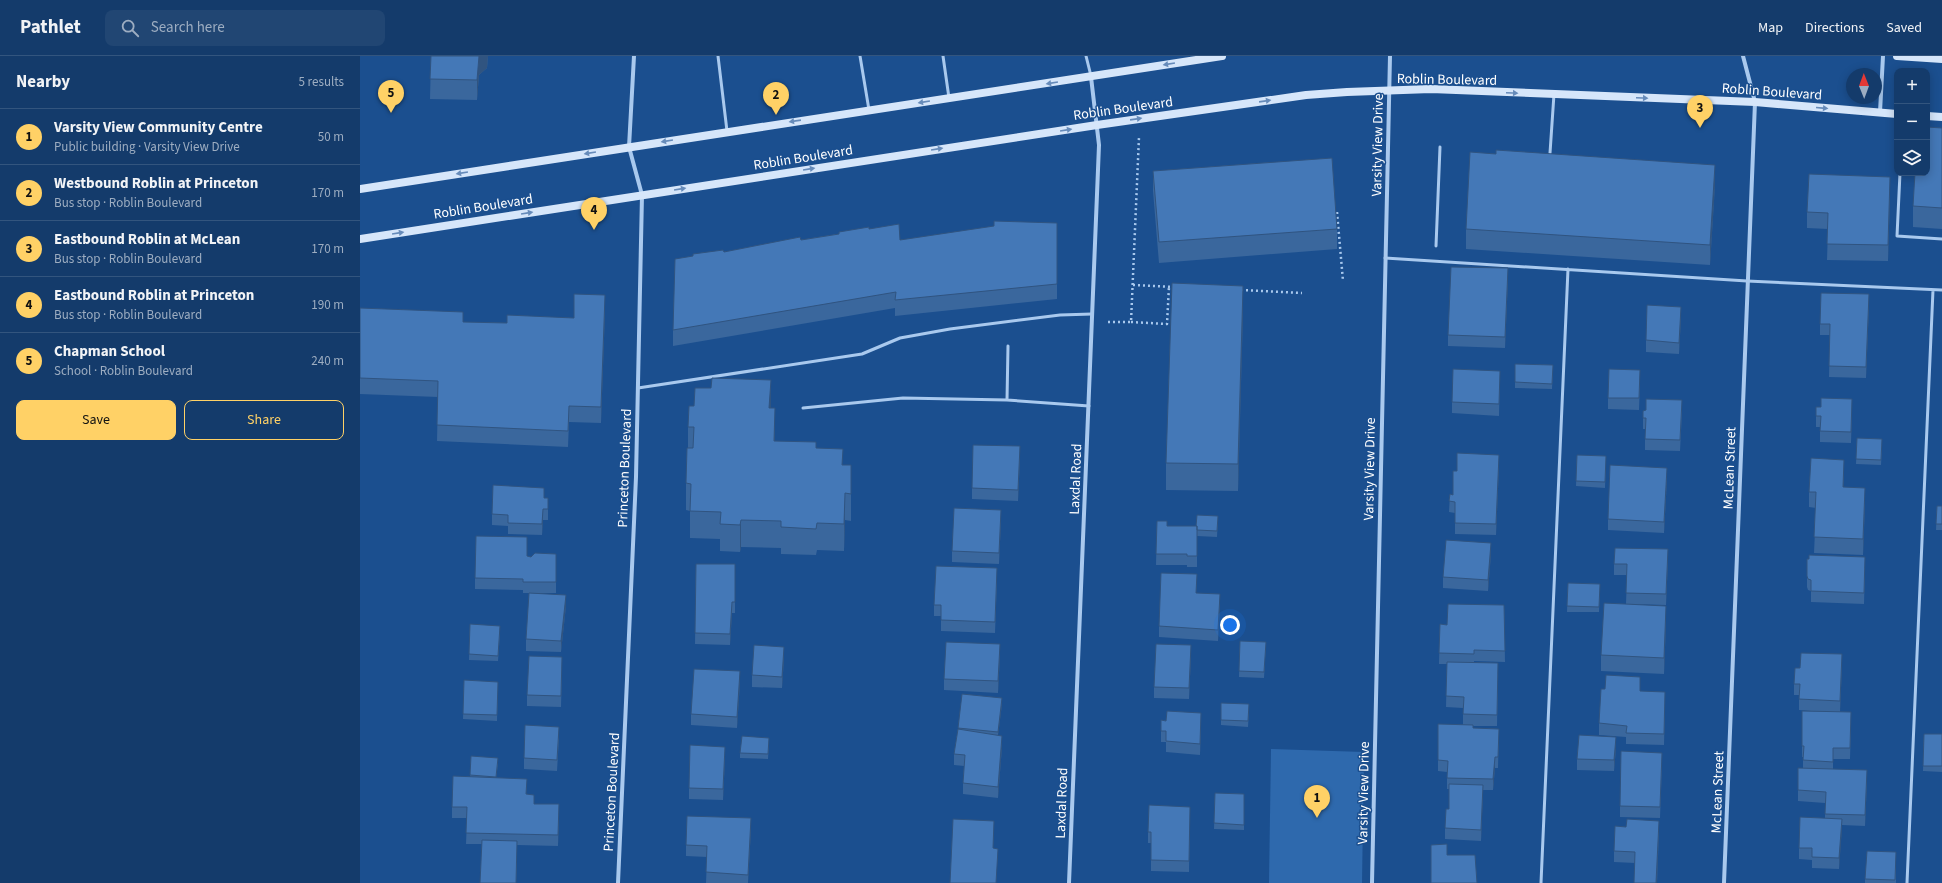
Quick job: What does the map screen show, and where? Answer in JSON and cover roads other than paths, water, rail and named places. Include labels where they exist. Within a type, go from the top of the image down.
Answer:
[{"type":"main road","points":[[360,189],[727,131],[1222,56]]},
{"type":"main road","points":[[1897,56],[1942,59]]},
{"type":"main road","name":"Roblin Boulevard","points":[[360,239],[1097,125],[1306,95],[1431,89],[1755,102],[1894,114]]},
{"type":"main road","points":[[1930,116],[1942,117]]},
{"type":"street","name":"Princeton Boulevard","points":[[618,883],[636,477],[642,195],[629,147],[634,56]]},
{"type":"street","name":"Varsity View Drive","points":[[1372,883],[1390,56]]},
{"type":"street","name":"McLean Street","points":[[1724,883],[1755,102],[1743,56]]},
{"type":"street","points":[[1880,113],[1883,56]]},
{"type":"street","name":"Laxdal Road","points":[[1069,883],[1099,145],[1091,77]]},
{"type":"lane","points":[[718,56],[727,131]]},
{"type":"lane","points":[[860,56],[869,110]]},
{"type":"lane","points":[[943,56],[949,98]]},
{"type":"lane","points":[[1086,56],[1091,77]]},
{"type":"lane","points":[[1550,153],[1554,94]]},
{"type":"lane","points":[[1436,246],[1440,148]]},
{"type":"lane","points":[[1900,176],[1896,236],[1942,239]]},
{"type":"lane","points":[[1386,258],[1747,281],[1942,290]]},
{"type":"lane","points":[[1541,883],[1568,270]]},
{"type":"lane","points":[[1907,883],[1933,290]]},
{"type":"lane","points":[[638,388],[862,354],[900,338],[950,329],[1060,315],[1092,314]]},
{"type":"lane","points":[[1007,400],[1008,346]]},
{"type":"lane","points":[[803,408],[903,398],[1007,400],[1089,406]]},
{"type":"place","name":"Chapman School","points":[[391,113]]},
{"type":"place","name":"Westbound Roblin at Princeton","points":[[776,115]]},
{"type":"place","name":"Eastbound Roblin at McLean","points":[[1700,128]]},
{"type":"place","name":"Eastbound Roblin at Princeton","points":[[594,230]]},
{"type":"place","name":"Varsity View Community Centre","points":[[1317,818]]}]
